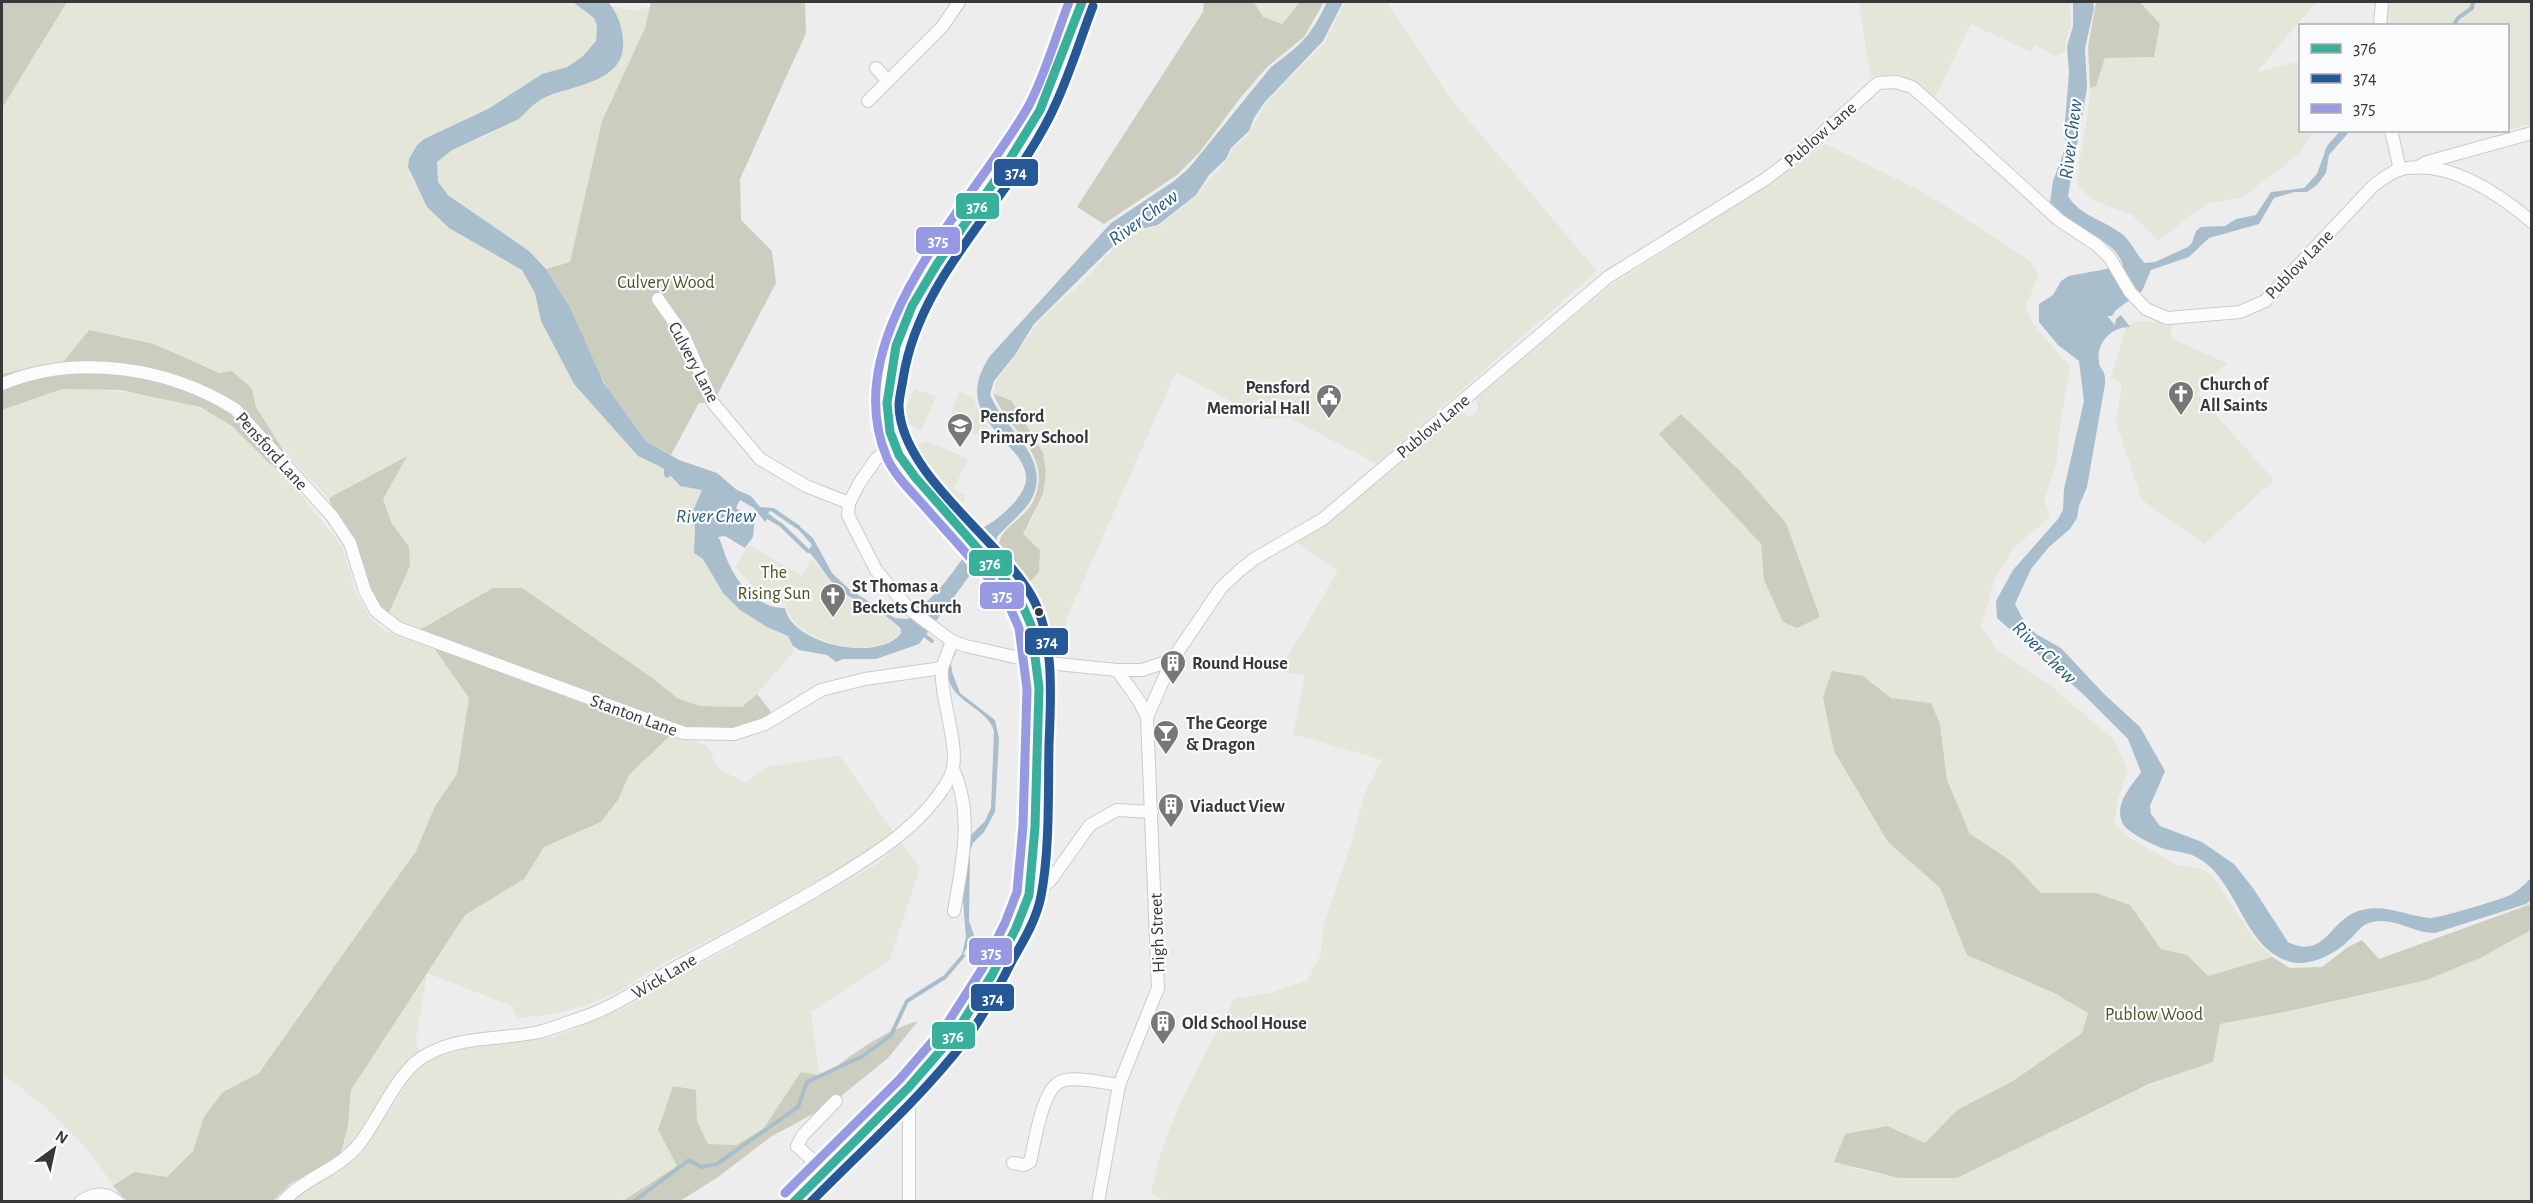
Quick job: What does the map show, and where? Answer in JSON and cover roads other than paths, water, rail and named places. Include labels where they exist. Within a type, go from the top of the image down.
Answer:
[{"type":"highway","points":[[793,1202],[909,1087],[945,1046],[976,1002],[1016,928],[1029,895],[1035,827],[1038,748],[1037,662],[1027,615],[1015,593],[994,567],[907,467],[894,444],[888,423],[889,389],[896,346],[907,318],[937,264],[1041,110],[1082,2]]},
{"type":"street","points":[[868,101],[942,27],[959,2]]},
{"type":"street","points":[[2380,24],[2382,2]]},
{"type":"street","points":[[876,68],[888,81]]},
{"type":"street","name":"Publow Lane","points":[[1172,660],[1221,588],[1239,571],[1254,559],[1323,519],[1608,277],[1764,180],[1805,150],[1878,83],[1896,82],[1912,87],[2059,220],[2097,245],[2110,258],[2130,292],[2146,309],[2167,318],[2240,312],[2265,301],[2373,186],[2400,170],[2416,168],[2443,172],[2476,182],[2501,196],[2532,222]]},
{"type":"street","points":[[2391,132],[2400,170]]},
{"type":"street","points":[[2416,168],[2427,162],[2532,133]]},
{"type":"street","name":"Culvery Lane","points":[[658,299],[684,336],[713,403],[760,459],[806,486],[849,503]]},
{"type":"street","name":"Pensford Lane","points":[[2,384],[14,378],[52,370],[103,367],[143,371],[216,397],[235,409],[332,516],[350,543],[364,591],[376,611],[398,628],[436,643]]},
{"type":"street","points":[[894,444],[876,459],[860,482],[849,503],[848,515],[876,570],[909,609],[936,630],[952,641],[966,646],[1037,662],[1117,670],[1142,669],[1172,660]]},
{"type":"street","points":[[952,641],[942,668],[941,680],[953,744],[953,769],[962,792],[965,830],[954,911]]},
{"type":"street","name":"Stanton Lane","points":[[436,643],[684,733],[734,734],[765,724],[821,690],[865,679],[942,668]]},
{"type":"street","name":"High Street","points":[[1098,1202],[1119,1085],[1158,988],[1147,717],[1172,660]]},
{"type":"street","points":[[1117,670],[1139,701],[1147,717]]},
{"type":"street","name":"Wick Lane","points":[[283,1202],[292,1192],[338,1166],[359,1144],[414,1062],[429,1053],[464,1041],[540,1032],[619,1003],[654,979],[875,855],[927,808],[950,778],[953,769]]},
{"type":"street","points":[[1029,895],[1050,881],[1089,825],[1117,810],[1152,812]]},
{"type":"street","points":[[1013,1164],[1024,1166],[1030,1162],[1047,1097],[1053,1085],[1064,1080],[1119,1085]]},
{"type":"street","points":[[909,1087],[909,1202]]},
{"type":"street","points":[[824,1171],[797,1146],[803,1135],[836,1101]]},
{"type":"street","points":[[80,1202],[91,1194],[103,1194],[118,1202]]},
{"type":"water","name":"River Chew","points":[[573,2],[608,2],[614,10],[622,30],[623,40],[622,55],[616,66],[594,81],[544,98],[519,119],[452,150],[437,162],[438,182],[448,195],[529,251],[546,269],[570,307],[603,382],[646,441],[679,460],[717,473],[737,490],[751,496],[760,507],[774,508],[768,513],[781,523],[779,526],[767,519],[765,522],[754,508],[740,500],[736,508],[747,515],[749,511],[755,516],[753,537],[745,548],[725,536],[718,537],[727,561],[744,587],[759,600],[785,608],[791,621],[803,632],[837,646],[856,648],[875,647],[890,642],[901,633],[900,628],[887,617],[836,587],[808,551],[812,545],[798,529],[799,526],[813,538],[832,573],[849,589],[895,618],[908,619],[930,599],[965,555],[980,529],[994,521],[1014,502],[1026,481],[1019,458],[989,423],[978,400],[977,387],[981,372],[990,356],[1111,223],[1174,181],[1189,168],[1271,67],[1304,39],[1327,2],[1343,2],[1323,41],[1264,103],[1249,131],[1231,148],[1226,159],[1209,175],[1196,195],[1158,225],[1132,231],[1117,242],[1034,324],[1015,355],[994,381],[990,394],[996,407],[1024,444],[1036,470],[1036,485],[1028,505],[997,537],[996,546],[973,571],[919,644],[876,659],[843,659],[836,662],[827,655],[799,650],[793,646],[788,636],[767,627],[740,610],[723,593],[703,559],[694,553],[695,527],[692,513],[702,490],[680,486],[671,476],[666,478],[664,469],[638,456],[574,384],[541,321],[535,293],[522,270],[449,228],[427,207],[408,167],[409,159],[417,145],[424,139],[488,109],[542,74],[567,67],[582,57],[596,41],[597,26],[594,18]]},
{"type":"water","name":"River Chew","points":[[2073,2],[2093,2],[2094,8],[2085,48],[2087,88],[2068,196],[2086,213],[2122,234],[2145,263],[2155,262],[2188,247],[2196,231],[2201,227],[2225,226],[2236,219],[2256,215],[2271,192],[2304,188],[2317,174],[2327,146],[2339,132],[2349,132],[2329,155],[2326,173],[2317,185],[2307,192],[2294,192],[2274,198],[2259,224],[2209,238],[2189,257],[2151,270],[2142,291],[2116,310],[2112,316],[2107,316],[2115,325],[2116,319],[2121,315],[2130,327],[2111,333],[2106,337],[2100,349],[2099,362],[2105,375],[2105,384],[2087,487],[2077,518],[2070,529],[2049,547],[2031,569],[2015,604],[2026,625],[2036,634],[2061,648],[2104,694],[2140,727],[2165,771],[2150,806],[2151,814],[2160,826],[2202,842],[2234,864],[2253,888],[2288,942],[2311,946],[2320,942],[2351,914],[2362,910],[2380,908],[2430,918],[2456,912],[2510,895],[2531,878],[2531,900],[2526,904],[2435,933],[2386,921],[2369,923],[2338,950],[2306,963],[2291,962],[2275,955],[2251,929],[2232,896],[2210,867],[2192,855],[2165,849],[2126,828],[2120,817],[2120,810],[2124,796],[2141,772],[2128,739],[2084,695],[1997,618],[1996,601],[2013,570],[2058,519],[2063,510],[2064,489],[2084,401],[2079,361],[2058,345],[2039,322],[2039,304],[2053,295],[2061,281],[2069,276],[2123,266],[2120,258],[2110,246],[2075,225],[2050,203],[2053,181],[2066,146],[2064,133],[2069,73],[2067,46],[2073,26]]},
{"type":"water","points":[[953,652],[956,653],[951,662],[952,672],[960,693],[995,720],[999,739],[995,812],[970,851],[969,921],[974,935],[961,958],[966,937],[963,901],[967,848],[970,836],[985,821],[991,808],[994,731],[989,721],[962,699],[949,681],[948,668]]},
{"type":"waterway","points":[[2454,24],[2458,18],[2472,8],[2473,2]]},
{"type":"waterway","name":"River Chew","points":[[773,510],[798,527]]},
{"type":"waterway","name":"River Chew","points":[[780,524],[808,551]]},
{"type":"waterway","points":[[923,634],[932,641]]},
{"type":"waterway","points":[[633,1202],[689,1160],[701,1167],[717,1164],[798,1107],[807,1082],[863,1056],[891,1035],[907,1001],[945,977],[963,956]]},
{"type":"place","name":"Church of All Saints","points":[[2181,417]]},
{"type":"place","name":"Pensford Memorial Hall","points":[[1329,420]]},
{"type":"place","name":"Pensford Primary School","points":[[960,449]]},
{"type":"place","name":"St Thomas a Beckets Church","points":[[833,619]]},
{"type":"place","name":"Round House","points":[[1173,686]]},
{"type":"place","name":"The George & Dragon","points":[[1166,756]]},
{"type":"place","name":"Viaduct View","points":[[1171,829]]},
{"type":"place","name":"Old School House","points":[[1163,1046]]},
{"type":"park label","name":"Culvery Wood","points":[[666,282]]},
{"type":"park label","name":"The Rising Sun","points":[[774,582]]},
{"type":"park label","name":"Publow Wood","points":[[2154,1014]]}]
